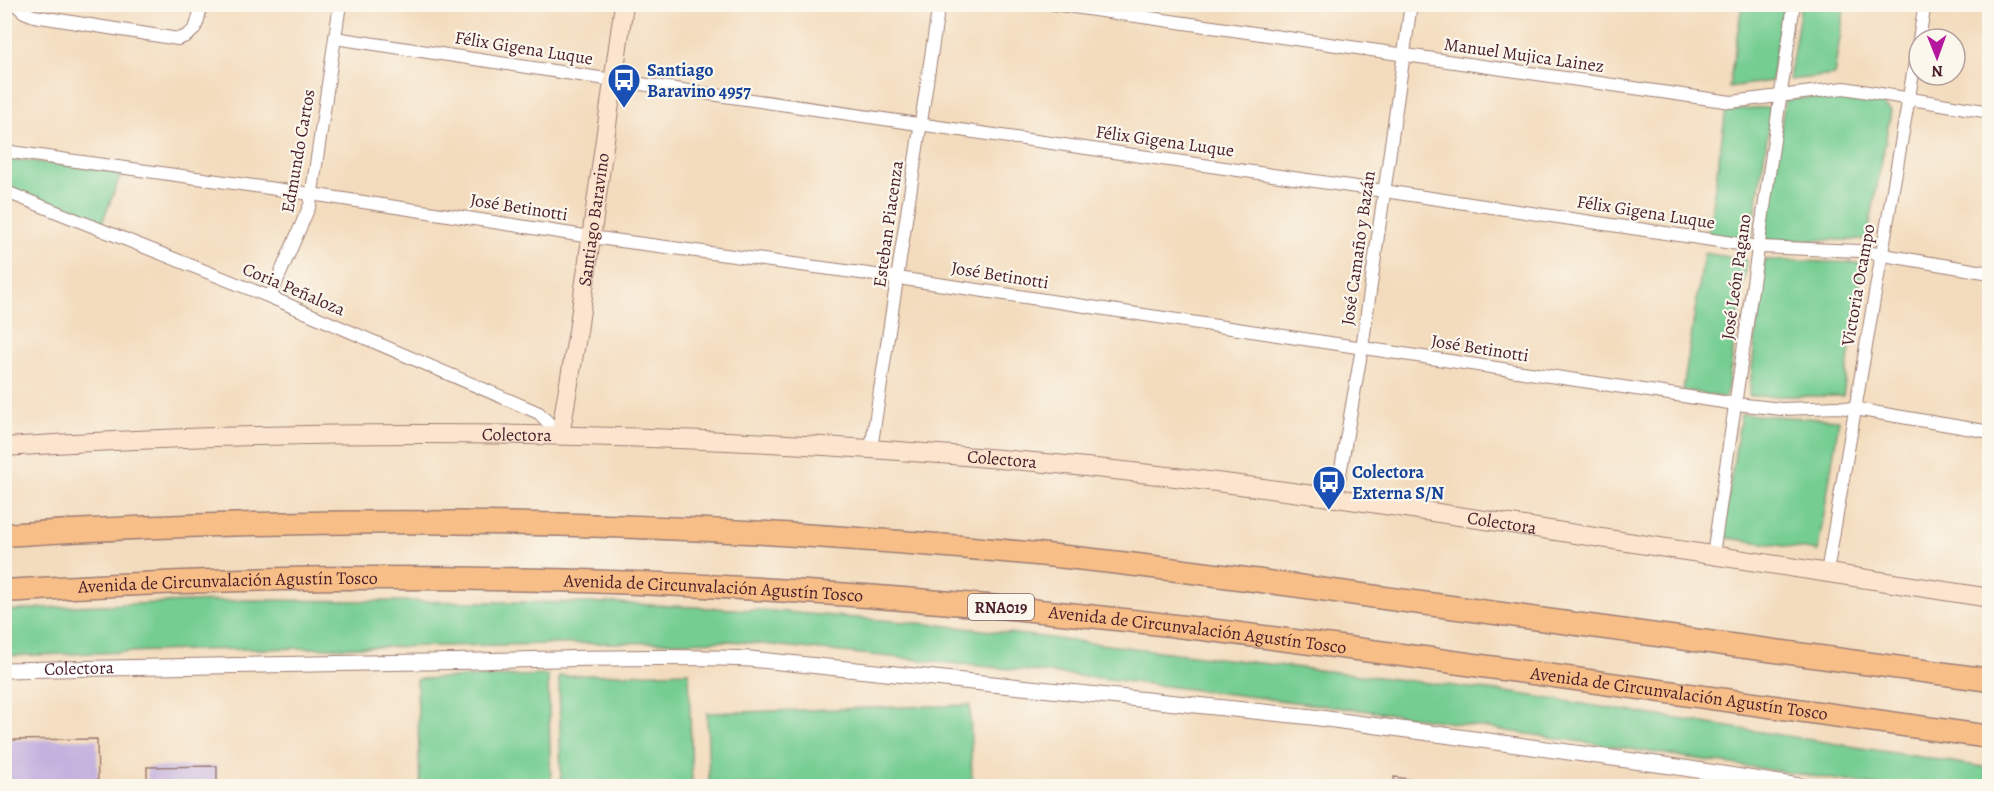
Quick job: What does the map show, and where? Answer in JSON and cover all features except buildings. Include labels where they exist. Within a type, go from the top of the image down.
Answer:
[{"type":"highway","points":[[4,535],[186,526],[436,523],[704,531],[906,543],[1066,557],[1221,575],[1989,680]]},
{"type":"highway","name":"Avenida de Circunvalación Agustín Tosco","points":[[4,591],[243,580],[424,579],[556,580],[869,596],[1028,609],[1185,626],[1989,737]]},
{"type":"main road","name":"Santiago Baravino","points":[[560,435],[578,331],[624,4]]},
{"type":"main road","name":"Colectora","points":[[4,447],[142,440],[401,433],[560,435],[871,449],[1059,464],[1336,497],[1989,598]]},
{"type":"street","points":[[15,4],[24,12],[34,16],[178,39],[194,30],[201,4]]},
{"type":"street","name":"Edmundo Cartos","points":[[270,297],[306,216],[340,4]]},
{"type":"street","name":"Esteban Piacenza","points":[[871,449],[939,4]]},
{"type":"street","name":"Manuel Mujica Lainez","points":[[1053,4],[1731,102],[1844,88],[1989,112]]},
{"type":"street","name":"José Camaño y Bazán","points":[[1336,497],[1362,348],[1411,4]]},
{"type":"street","name":"José León Pagano","points":[[1713,555],[1794,4]]},
{"type":"street","name":"Victoria Ocampo","points":[[1827,572],[1925,4]]},
{"type":"street","name":"Félix Gigena Luque","points":[[335,38],[1384,190],[1759,247],[1881,254],[1989,273]]},
{"type":"street","name":"José Betinotti","points":[[4,151],[311,194],[591,237],[898,278],[1736,404],[1782,409],[1839,407],[1989,432]]},
{"type":"street","name":"Coria Peñaloza","points":[[4,191],[270,297],[539,412],[560,435]]},
{"type":"street","name":"Colectora","points":[[4,670],[655,657],[750,659],[1312,717],[1800,786]]},
{"type":"green space","points":[[1742,5],[1784,5],[1771,81],[1729,87]]},
{"type":"green space","points":[[1801,5],[1845,5],[1834,75],[1789,80]]},
{"type":"green space","points":[[1834,95],[1879,101],[1891,111],[1867,240],[1764,240],[1785,100]]},
{"type":"green space","points":[[1772,107],[1751,239],[1708,234],[1726,110]]},
{"type":"green space","points":[[4,158],[122,172],[101,225],[5,188]]},
{"type":"green space","points":[[1704,253],[1747,260],[1726,398],[1683,390]]},
{"type":"green space","points":[[1764,260],[1863,263],[1843,396],[1749,396]]},
{"type":"green space","points":[[1741,414],[1839,420],[1818,551],[1722,537]]},
{"type":"green space","points":[[247,600],[614,603],[773,611],[940,625],[1513,693],[1989,768],[1989,786],[1880,786],[1400,715],[1100,678],[732,641],[187,650],[5,656],[5,611],[73,606]]},
{"type":"green space","points":[[689,672],[692,786],[561,786],[559,676]]},
{"type":"green space","points":[[548,675],[551,786],[420,786],[417,679]]},
{"type":"green space","points":[[970,705],[972,786],[709,786],[707,713]]},
{"type":"place","name":"Santiago Baravino 4957","points":[[624,109]]},
{"type":"place","name":"Colectora Externa S/N","points":[[1329,511]]}]
